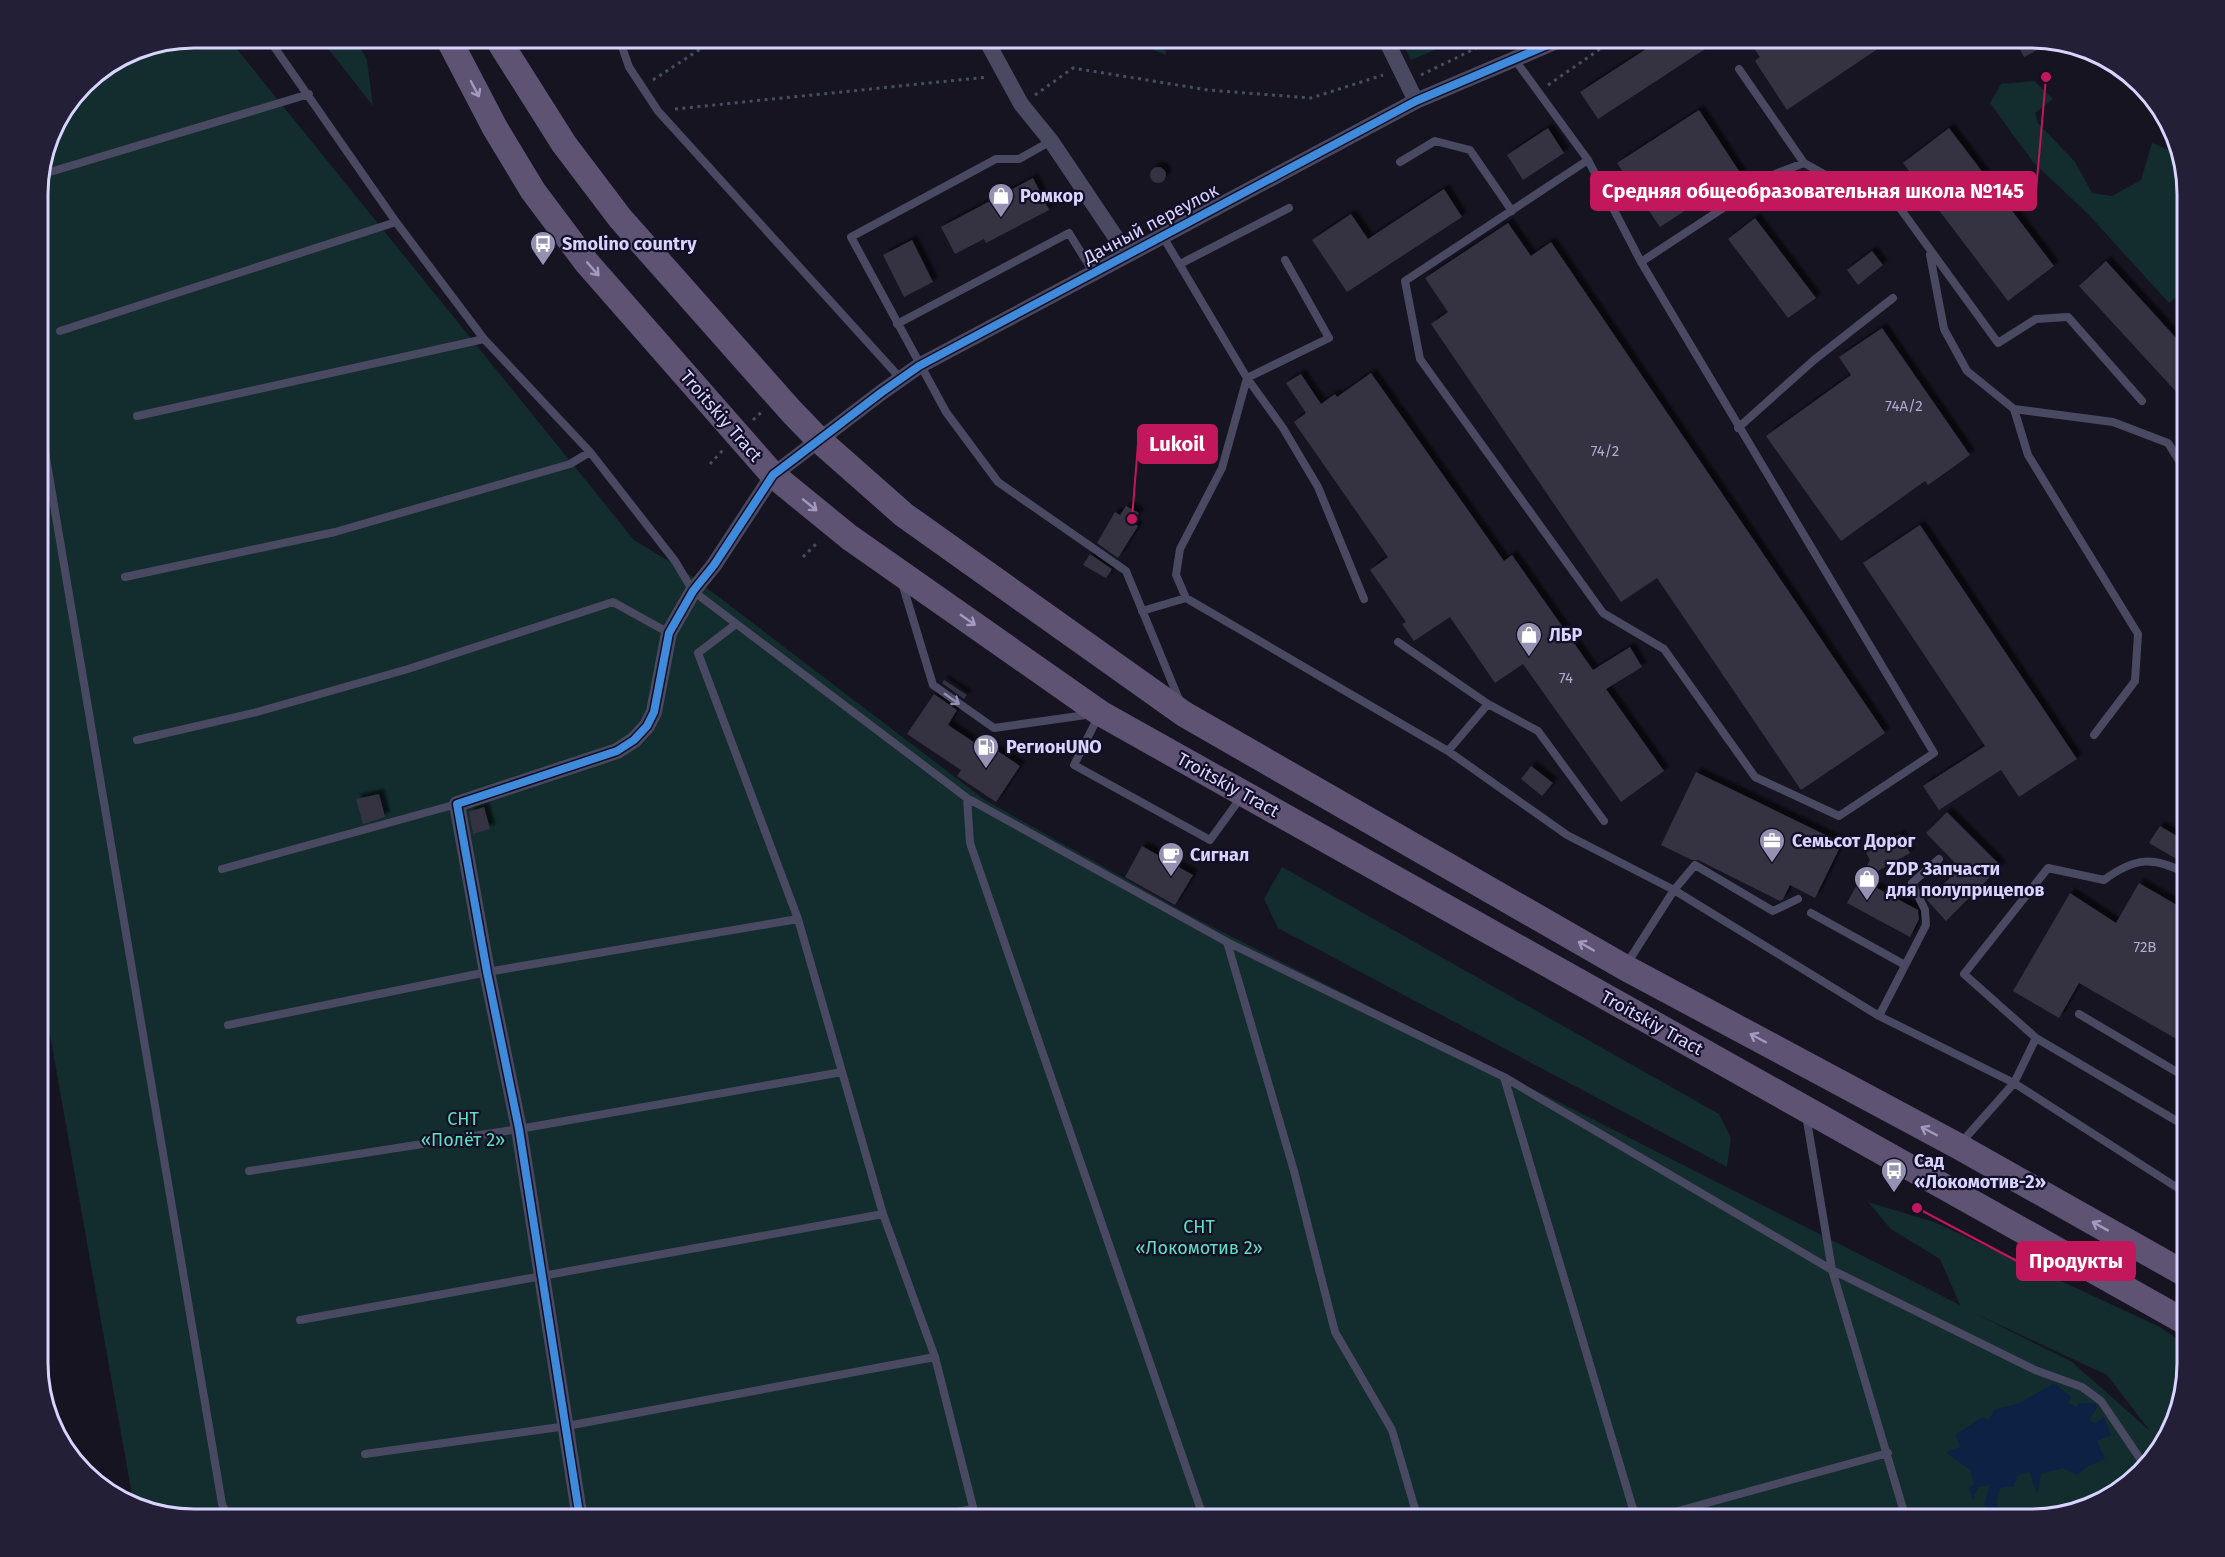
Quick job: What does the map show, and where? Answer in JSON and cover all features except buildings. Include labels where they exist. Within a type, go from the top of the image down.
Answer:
[{"type":"main road","name":"Troitskiy Tract","points":[[453,48],[495,128],[533,191],[587,263],[773,475],[849,537],[1100,713],[2177,1317]]},
{"type":"main road","name":"Troitskiy Tract","points":[[503,48],[564,144],[620,218],[724,337],[819,440],[904,515],[1184,714],[1624,967],[1958,1146],[2177,1269]]},
{"type":"street","points":[[990,48],[1021,104],[1051,141],[1127,254]]},
{"type":"street","points":[[1391,48],[1416,101]]},
{"type":"street","name":"Дачный переулок","points":[[457,804],[617,751],[634,740],[647,726],[654,712],[669,633],[693,591],[714,565],[773,475],[919,366],[1162,234],[1416,101],[1542,48]]},
{"type":"street","points":[[457,804],[487,972],[519,1129],[578,1509]]},
{"type":"lane","points":[[275,48],[396,222],[484,339],[590,452],[675,561],[693,591],[736,624],[967,798],[1227,942],[1504,1077],[1832,1270],[2035,1370],[2082,1387],[2101,1401],[2141,1459]]},
{"type":"lane","points":[[622,48],[629,67],[658,111],[901,379]]},
{"type":"lane","points":[[1515,60],[1588,160],[1641,262],[1934,753],[1839,816],[1755,777],[1664,649],[1603,613],[1420,359],[1405,281],[1588,160]]},
{"type":"lane","points":[[1739,69],[1804,163],[1840,183],[1878,178],[1998,343],[2036,319],[2068,317],[2142,401]]},
{"type":"lane","points":[[50,171],[309,94]]},
{"type":"lane","points":[[1051,141],[1019,159],[996,159],[851,237],[946,412],[998,482],[1126,571],[1184,714]]},
{"type":"lane","points":[[1400,162],[1435,141],[1470,150],[1512,211]]},
{"type":"lane","points":[[1641,262],[1775,174],[1804,163]]},
{"type":"lane","points":[[1180,264],[1289,208]]},
{"type":"lane","points":[[60,331],[396,222]]},
{"type":"lane","points":[[897,324],[1069,233],[1094,272]]},
{"type":"lane","points":[[1162,234],[1247,378],[1283,428],[1318,487],[1364,599]]},
{"type":"lane","points":[[1929,250],[1944,329],[1967,371],[2014,410],[2113,423],[2168,443],[2177,457]]},
{"type":"lane","points":[[1285,260],[1329,338],[1247,378],[1222,468],[1180,549],[1176,575],[1186,598],[1448,751],[1567,835],[1674,890],[1879,1016],[2014,1083],[2177,1188]]},
{"type":"lane","points":[[1738,428],[1814,360],[1893,298]]},
{"type":"lane","points":[[137,416],[484,339]]},
{"type":"lane","points":[[2014,410],[2028,455],[2138,634],[2135,681],[2094,735]]},
{"type":"lane","points":[[125,577],[335,532],[570,464],[590,452]]},
{"type":"lane","points":[[48,469],[224,1509]]},
{"type":"lane","points":[[899,571],[933,685],[994,728],[1100,713]]},
{"type":"lane","points":[[1143,611],[1186,598]]},
{"type":"lane","points":[[138,740],[257,712],[398,672],[613,602],[669,633]]},
{"type":"lane","points":[[736,624],[698,653],[798,919],[883,1214],[935,1357],[973,1509]]},
{"type":"lane","points":[[1398,642],[1488,704],[1538,731],[1604,821]]},
{"type":"lane","points":[[1448,751],[1488,704]]},
{"type":"lane","points":[[1100,713],[1074,765],[1210,840],[1243,794]]},
{"type":"lane","points":[[967,798],[970,843],[1200,1509]]},
{"type":"lane","points":[[222,869],[457,804]]},
{"type":"lane","points":[[1879,1016],[1926,925],[1926,910],[1912,883],[1939,859]]},
{"type":"lane","points":[[2177,868],[2168,863],[2137,862],[2118,870],[2104,880],[2048,868],[1964,974],[2036,1038],[2177,1121]]},
{"type":"lane","points":[[1624,967],[1674,890],[1695,865],[1773,910],[1798,899]]},
{"type":"lane","points":[[1811,913],[1905,964]]},
{"type":"lane","points":[[228,1025],[487,972],[798,919]]},
{"type":"lane","points":[[1227,942],[1294,1171],[1335,1332],[1392,1430],[1415,1509]]},
{"type":"lane","points":[[2079,1014],[2177,1072]]},
{"type":"lane","points":[[1958,1146],[2014,1083],[2036,1038]]},
{"type":"lane","points":[[249,1171],[519,1129],[842,1072]]},
{"type":"lane","points":[[1504,1077],[1633,1509]]},
{"type":"lane","points":[[1805,1109],[1832,1270],[1903,1509]]},
{"type":"lane","points":[[300,1320],[883,1214]]},
{"type":"lane","points":[[365,1454],[567,1426],[935,1357]]},
{"type":"lane","points":[[1688,1509],[1888,1453]]},
{"type":"path","points":[[642,87],[702,48]]},
{"type":"path","points":[[1021,104],[1073,68],[1208,90],[1311,98],[1404,75],[1472,48]]},
{"type":"path","points":[[1539,91],[1601,48]]},
{"type":"path","points":[[658,111],[1004,75]]},
{"type":"green space","name":"СНТ «Полёт 2»","points":[[236,48],[634,540],[682,569],[985,800],[1191,916],[1960,1305],[1940,1259],[1891,1229],[1868,1202],[1934,1222],[2160,1327],[2177,1339],[2176,1382],[2172,1401],[2157,1436],[2141,1459],[2120,1479],[2104,1489],[2087,1498],[2050,1508],[194,1509],[156,1504],[132,1495],[48,1024],[48,185],[53,156],[63,129],[78,105],[91,91],[113,73],[138,59],[175,49]],"holes":[[[1974,1313],[2107,1375],[2150,1431],[2072,1362]]]},
{"type":"green space","points":[[328,48],[360,48],[367,60],[373,106]]},
{"type":"green space","points":[[1149,48],[1165,48],[1166,55]]},
{"type":"green space","points":[[1405,48],[1439,48],[1411,60]]},
{"type":"green space","points":[[2034,81],[2053,99],[2035,113],[2038,123],[2075,162],[2092,193],[2112,196],[2141,180],[2152,143],[2170,150],[2176,175],[2177,194],[2177,296],[2169,303],[2089,215],[2033,162],[1990,103],[2001,84]]},
{"type":"green space","points":[[1282,867],[1719,1114],[1731,1138],[1727,1167],[1278,928],[1264,899]]},
{"type":"water","points":[[2054,1383],[2071,1397],[2068,1403],[2076,1407],[2080,1403],[2096,1403],[2097,1407],[2089,1421],[2096,1423],[2104,1417],[2111,1435],[2097,1441],[2105,1459],[2088,1466],[2077,1475],[2063,1468],[2041,1474],[2037,1494],[2029,1471],[2017,1476],[2014,1486],[2000,1488],[1996,1502],[2000,1509],[1990,1509],[1984,1506],[1990,1485],[1978,1487],[1973,1499],[1969,1489],[1974,1483],[1970,1470],[1946,1452],[1960,1447],[1956,1434],[1983,1417],[1989,1420],[1994,1410],[2020,1403]]},
{"type":"cycle path","points":[[578,1509],[519,1129],[487,972],[457,804],[617,751],[634,740],[647,726],[654,712],[669,633],[693,591],[714,565],[773,475],[919,366],[1416,101],[1541,48]]},
{"type":"place","name":"Средняя общеобразовательная школа №145","points":[[2046,77]]},
{"type":"place","name":"Ромкор","points":[[1001,219]]},
{"type":"place","name":"Smolino country","points":[[543,267]]},
{"type":"place","name":"Lukoil","points":[[1132,519]]},
{"type":"place","name":"ЛБР","points":[[1529,658]]},
{"type":"place","name":"РегионUNO","points":[[986,770]]},
{"type":"place","name":"Семьсот Дорог","points":[[1772,864]]},
{"type":"place","name":"Сигнал","points":[[1171,878]]},
{"type":"place","name":"ZDP Запчасти для полуприцепов","points":[[1867,902]]},
{"type":"place","name":"Сад «Локомотив-2»","points":[[1894,1194]]},
{"type":"place","name":"Продукты","points":[[1917,1208]]},
{"type":"park label","name":"СНТ «Локомотив 2»","points":[[1199,1237]]}]
